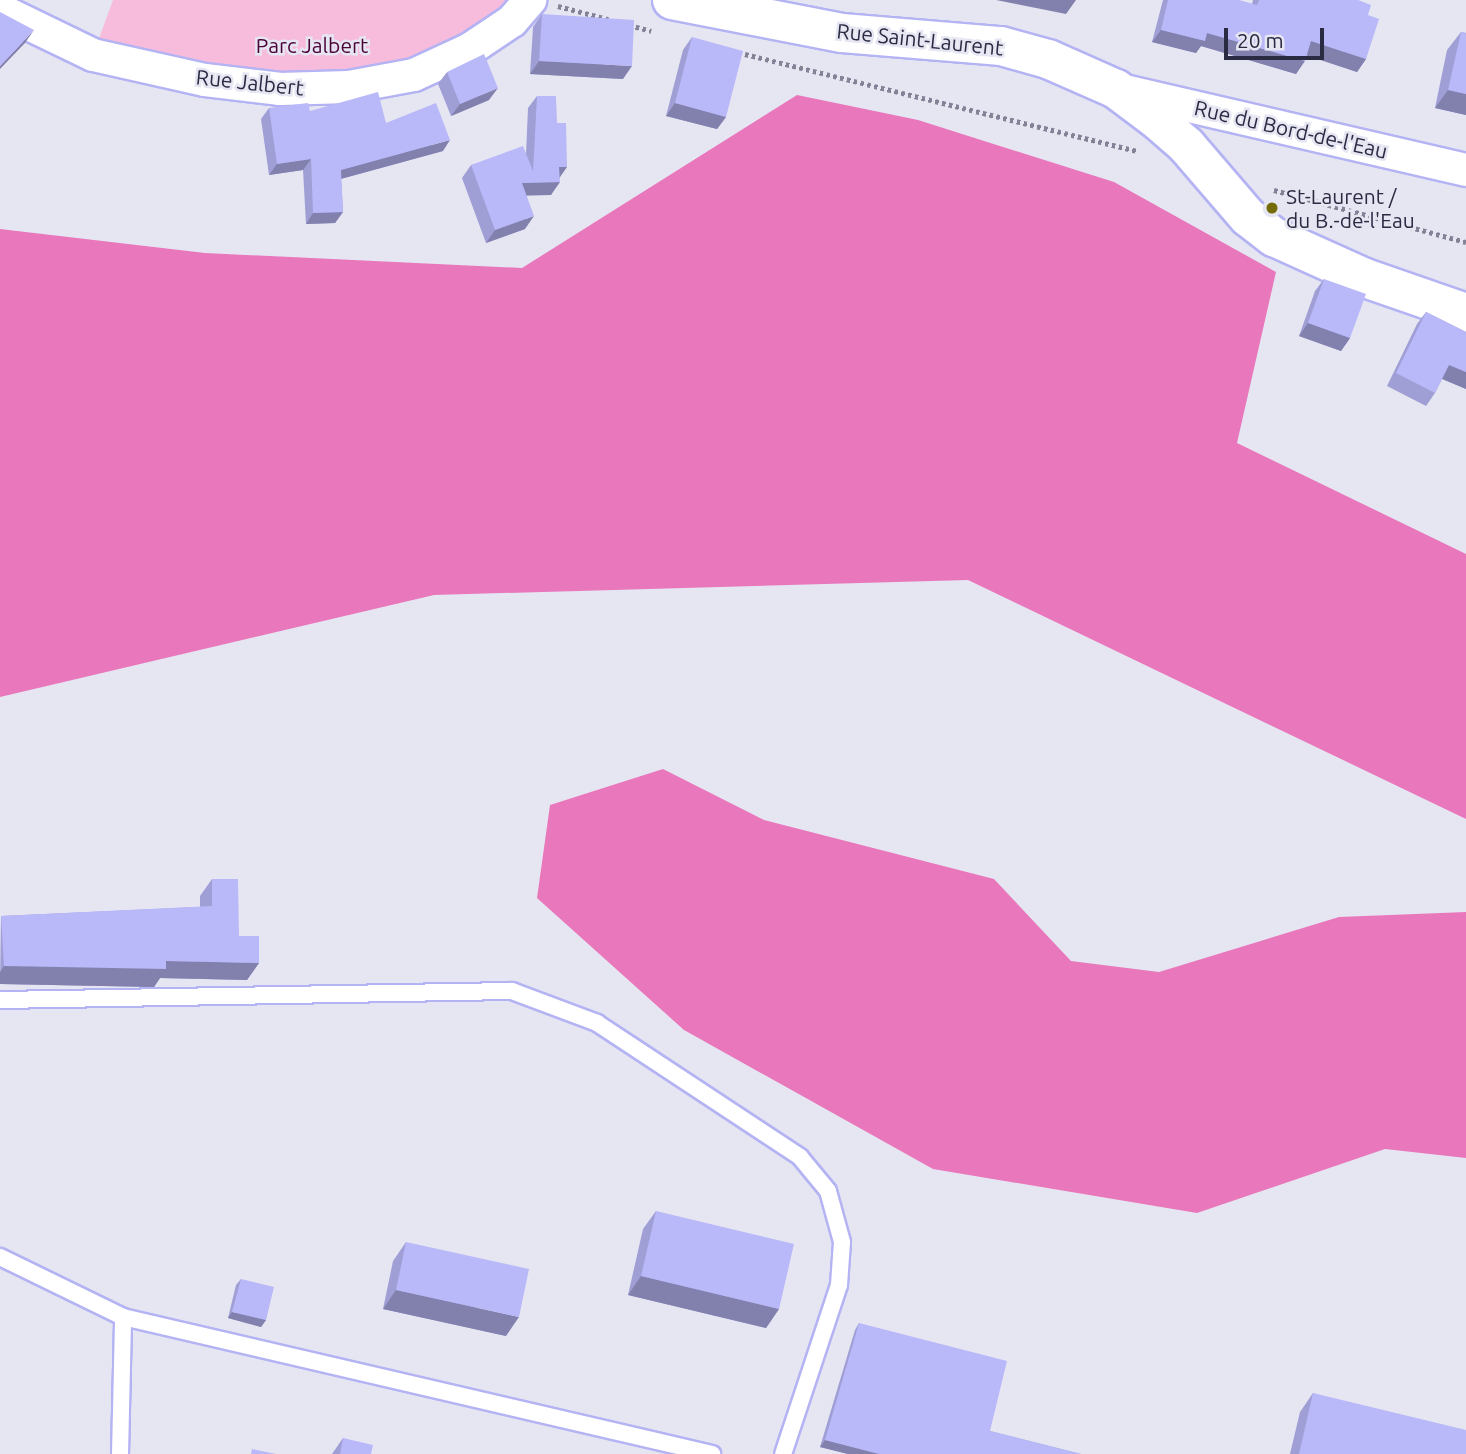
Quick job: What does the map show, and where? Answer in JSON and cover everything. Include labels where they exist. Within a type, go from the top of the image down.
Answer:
[{"type":"street","name":"Rue Jalbert","points":[[0,10],[93,55],[205,80],[280,89],[349,87],[414,75],[470,50],[540,2]]},
{"type":"street","name":"Rue Saint-Laurent","points":[[671,9],[842,33],[1001,46],[1048,60],[1116,89],[1186,145],[1248,217],[1275,237],[1365,278],[1466,313]]},
{"type":"street","name":"Rue du Bord-de-l'Eau","points":[[1116,89],[1466,170]]},
{"type":"lane","points":[[0,1000],[512,991],[597,1023],[800,1157],[828,1191],[842,1242],[839,1285],[783,1454]]},
{"type":"lane","points":[[0,1257],[123,1317],[712,1454]]},
{"type":"lane","points":[[120,1454],[123,1317]]},
{"type":"path","points":[[540,2],[613,20]]},
{"type":"path","points":[[626,24],[671,9]]},
{"type":"path","points":[[741,53],[1149,154]]},
{"type":"path","points":[[1270,188],[1466,242]]},
{"type":"green space","name":"Parc Jalbert","points":[[113,0],[530,0],[512,21],[349,87],[93,55]]},
{"type":"shaded area","points":[[797,95],[918,120],[1114,182],[1276,272],[1237,443],[1466,554],[1466,819],[968,580],[434,595],[0,697],[0,229],[205,253],[522,268]]},
{"type":"shaded area","points":[[663,769],[764,820],[994,879],[1071,961],[1159,972],[1339,917],[1466,912],[1466,1158],[1385,1149],[1197,1213],[933,1169],[684,1030],[537,898],[550,805]]},
{"type":"building","points":[[1168,0],[1238,0],[1257,5],[1259,0],[1358,0],[1371,5],[1368,15],[1379,19],[1366,59],[1311,41],[1305,61],[1207,33],[1205,41],[1161,30]]},
{"type":"building","points":[[0,12],[34,30],[0,66]]},
{"type":"building","points":[[542,14],[634,20],[632,66],[539,61]]},
{"type":"building","points":[[1461,32],[1466,33],[1466,94],[1448,90]]},
{"type":"building","points":[[692,37],[743,51],[726,117],[675,103]]},
{"type":"building","points":[[484,54],[498,88],[460,104],[447,72]]},
{"type":"building","points":[[378,92],[386,123],[436,103],[450,140],[341,170],[343,212],[313,213],[311,159],[277,164],[269,108],[308,103],[310,111]]},
{"type":"building","points":[[537,96],[556,96],[557,123],[566,123],[567,167],[559,167],[560,182],[522,183],[534,216],[495,230],[471,165],[523,146],[533,171]]},
{"type":"building","points":[[1324,279],[1366,294],[1350,338],[1308,323]]},
{"type":"building","points":[[1426,312],[1466,332],[1466,372],[1449,365],[1435,393],[1396,373]]},
{"type":"building","points":[[212,879],[238,879],[239,936],[259,936],[259,963],[166,961],[166,969],[4,966],[1,916],[212,906]]},
{"type":"building","points":[[656,1211],[794,1244],[779,1309],[641,1276]]},
{"type":"building","points":[[406,1242],[529,1269],[519,1317],[396,1290]]},
{"type":"building","points":[[241,1279],[274,1287],[266,1320],[232,1312]]},
{"type":"building","points":[[859,1323],[1007,1361],[990,1431],[1081,1454],[879,1454],[825,1440]]},
{"type":"building","points":[[1313,1393],[1466,1430],[1466,1454],[1299,1454]]},
{"type":"building","points":[[343,1438],[373,1445],[371,1454],[340,1454]]},
{"type":"building","points":[[252,1449],[276,1454],[251,1454]]},
{"type":"place","name":"St-Laurent / du B.-de-l'Eau","points":[[1272,208]]}]
